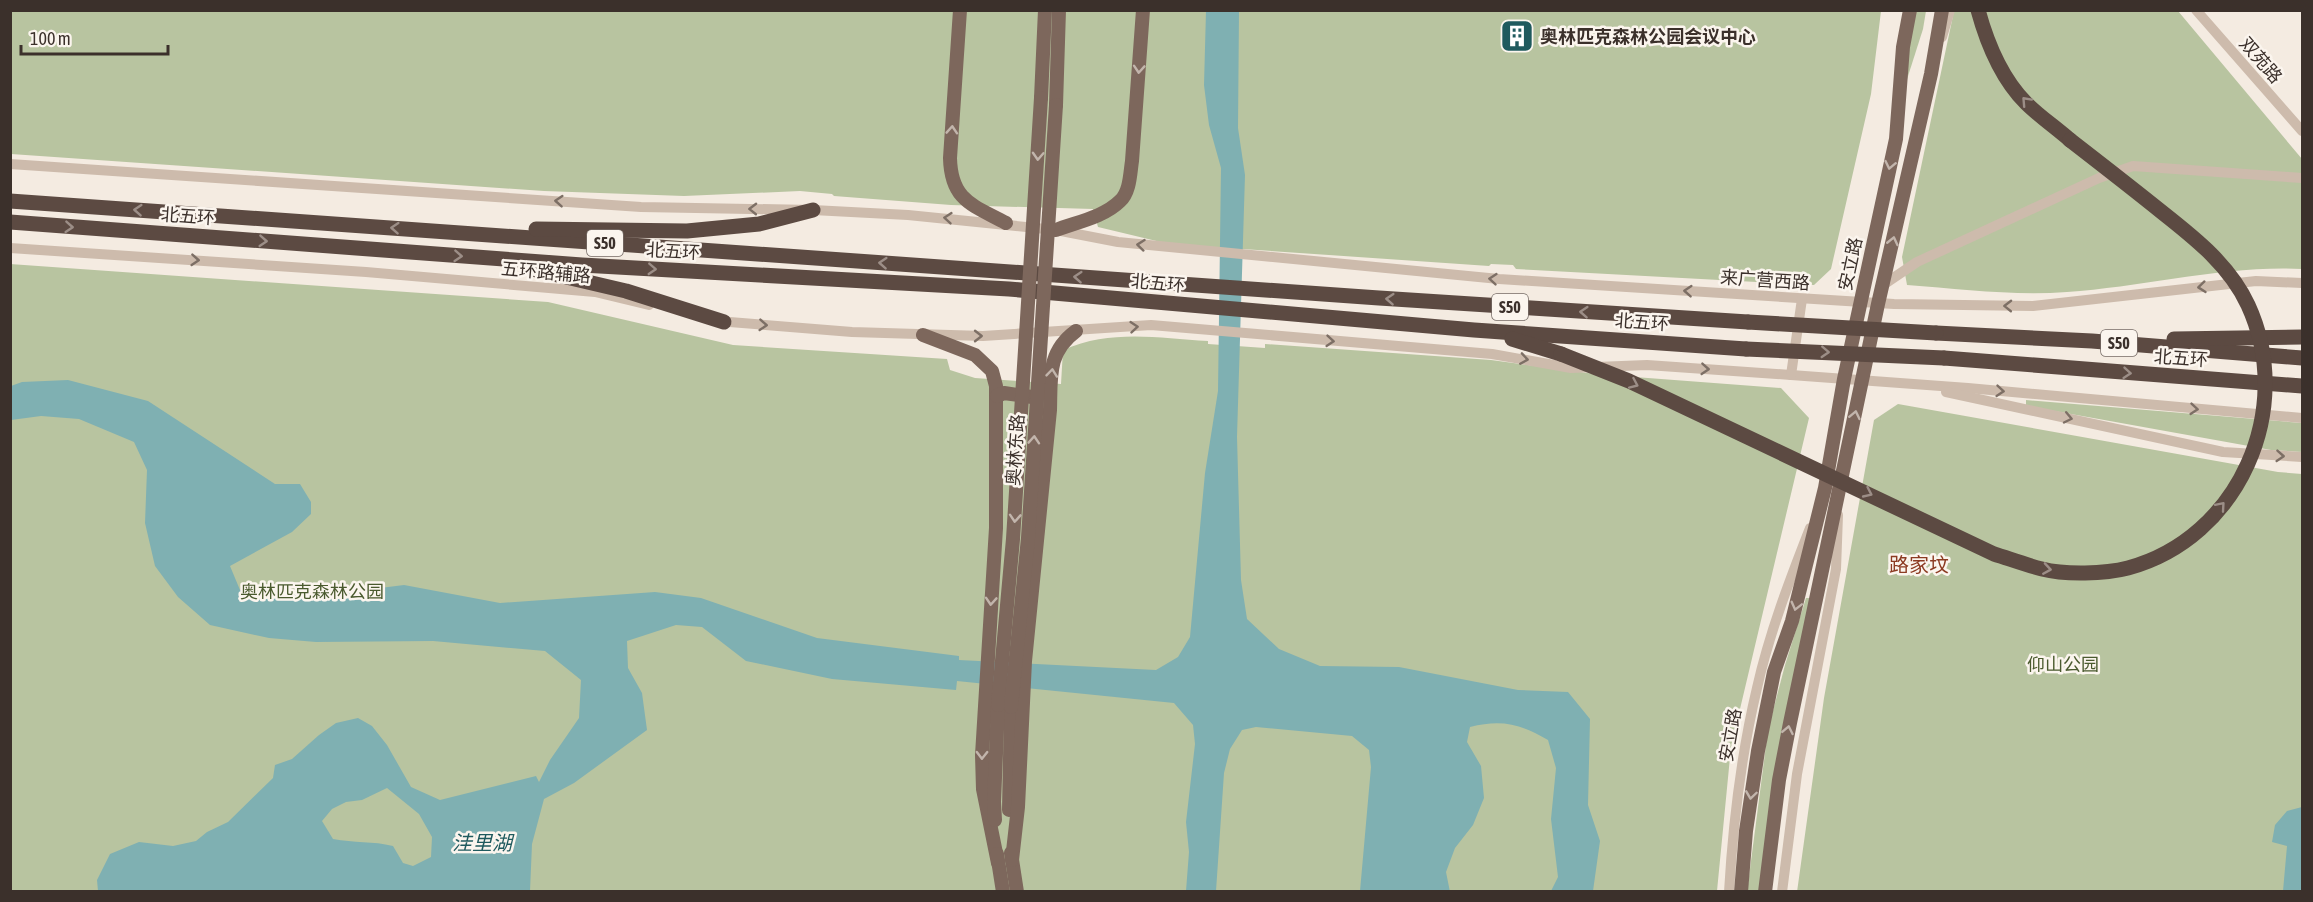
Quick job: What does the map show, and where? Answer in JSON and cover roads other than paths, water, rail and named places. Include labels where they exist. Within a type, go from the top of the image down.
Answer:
[{"type":"highway","points":[[1474,330],[1504,336],[1561,354],[1629,381],[1994,554],[2044,570],[2088,573],[2127,568],[2167,553],[2205,525],[2234,492],[2251,460],[2263,419],[2266,389],[2262,348],[2249,306],[2232,277],[2206,248],[2070,140],[2025,101],[2000,67],[1984,32],[1978,10]]},
{"type":"highway","name":"北五环","points":[[10,201],[1199,286],[1748,322],[2092,341],[2302,358]]},
{"type":"highway","points":[[427,230],[687,231],[759,224],[813,210]]},
{"type":"highway","name":"北五环","points":[[10,222],[494,259],[1009,289],[1474,330],[1746,349],[1944,358],[2301,386]]},
{"type":"highway","points":[[494,259],[626,291],[724,322]]},
{"type":"highway","points":[[2092,341],[2302,337]]},
{"type":"main road","points":[[960,10],[950,177],[967,201],[1006,223]]},
{"type":"main road","name":"奥林东路","points":[[1010,704],[1013,539],[1045,10]]},
{"type":"main road","name":"奥林东路","points":[[1017,891],[1005,862],[994,802],[1010,704],[1028,538],[1056,105],[1059,10]]},
{"type":"main road","points":[[1056,230],[1101,214],[1121,201],[1129,185],[1143,10]]},
{"type":"main road","name":"安立路","points":[[1741,891],[1746,831],[1760,739],[1774,672],[1792,621],[1825,488],[1844,379],[1896,139],[1903,47],[1910,10]]},
{"type":"main road","name":"安立路","points":[[1765,891],[1779,780],[1878,304],[1931,74],[1942,10]]},
{"type":"main road","points":[[1005,862],[1018,807],[1010,704],[1025,661],[1050,410],[1052,368],[1056,351],[1065,339],[1076,331]]},
{"type":"main road","points":[[923,335],[975,355],[992,371],[997,396],[996,528],[984,697],[982,789],[1005,862]]},
{"type":"main road","points":[[997,396],[1004,393],[1039,398],[1050,410]]},
{"type":"main road","name":"奥林东路","points":[[1003,891],[1005,862]]},
{"type":"street","name":"安立路","points":[[1903,10],[1903,47]]},
{"type":"street","name":"安立路","points":[[1931,74],[1950,10]]},
{"type":"street","name":"双苑路","points":[[2196,10],[2302,132]]},
{"type":"street","name":"来广营西路","points":[[10,164],[641,207],[813,210],[908,215],[1006,223],[1056,230],[1118,243],[1500,279],[1878,304],[2033,306],[2256,281],[2302,283]]},
{"type":"street","points":[[1883,285],[1917,262],[2099,178],[2133,166],[2302,178]]},
{"type":"street","name":"五环路辅路","points":[[10,248],[366,272],[595,292],[724,322],[852,332],[983,336],[1151,325],[1492,354],[1571,368],[1647,365],[1908,383]]},
{"type":"street","points":[[1791,375],[1802,299]]},
{"type":"street","points":[[1908,383],[2302,418]]},
{"type":"street","points":[[1908,383],[2223,452],[2302,457]]},
{"type":"street","name":"安立路","points":[[1729,891],[1733,831],[1744,751],[1757,686],[1799,556],[1825,488]]},
{"type":"street","name":"安立路","points":[[1782,891],[1797,774],[1836,569],[1839,491]]},
{"type":"water","name":"洼里湖","points":[[1206,11],[1239,11],[1238,128],[1245,175],[1237,437],[1241,580],[1247,619],[1279,649],[1320,666],[1399,667],[1518,690],[1568,692],[1590,719],[1588,805],[1600,841],[1593,891],[1551,891],[1558,877],[1551,819],[1556,768],[1548,740],[1510,724],[1492,723],[1470,727],[1467,742],[1481,766],[1484,798],[1473,825],[1455,848],[1446,872],[1450,892],[1360,891],[1371,767],[1369,750],[1352,736],[1256,727],[1242,730],[1230,749],[1224,773],[1216,891],[1186,891],[1189,852],[1186,822],[1195,744],[1193,725],[1174,703],[957,681],[956,690],[832,679],[746,661],[702,627],[676,625],[627,641],[628,668],[642,693],[647,730],[574,783],[544,799],[532,844],[530,891],[98,891],[97,880],[110,854],[139,842],[173,846],[196,841],[207,832],[228,822],[273,778],[275,765],[292,759],[336,723],[358,718],[372,726],[387,745],[411,787],[440,800],[536,776],[539,782],[550,760],[579,718],[581,680],[545,651],[433,641],[316,642],[269,638],[210,625],[178,597],[155,566],[145,523],[147,470],[134,442],[79,419],[41,416],[11,420],[11,386],[22,382],[68,380],[148,401],[275,484],[300,484],[311,502],[311,514],[292,532],[230,566],[240,590],[324,595],[404,585],[500,603],[655,592],[701,598],[817,638],[959,656],[959,660],[1156,670],[1178,657],[1190,637],[1205,473],[1218,391],[1221,168],[1209,125],[1204,85]],"holes":[[[387,788],[419,814],[432,837],[431,857],[413,866],[403,863],[393,846],[333,839],[322,821],[332,809],[346,802],[362,800]]]},
{"type":"water","points":[[2302,807],[2302,891],[2283,891],[2287,846],[2272,842],[2275,825],[2287,811]]},
{"type":"place","name":"奥林匹克森林公园会议中心","points":[[1517,36]]},
{"type":"district","name":"路家坟","points":[[1919,564]]},
{"type":"park label","name":"奥林匹克森林公园","points":[[312,591]]},
{"type":"park label","name":"仰山公园","points":[[2063,664]]}]
